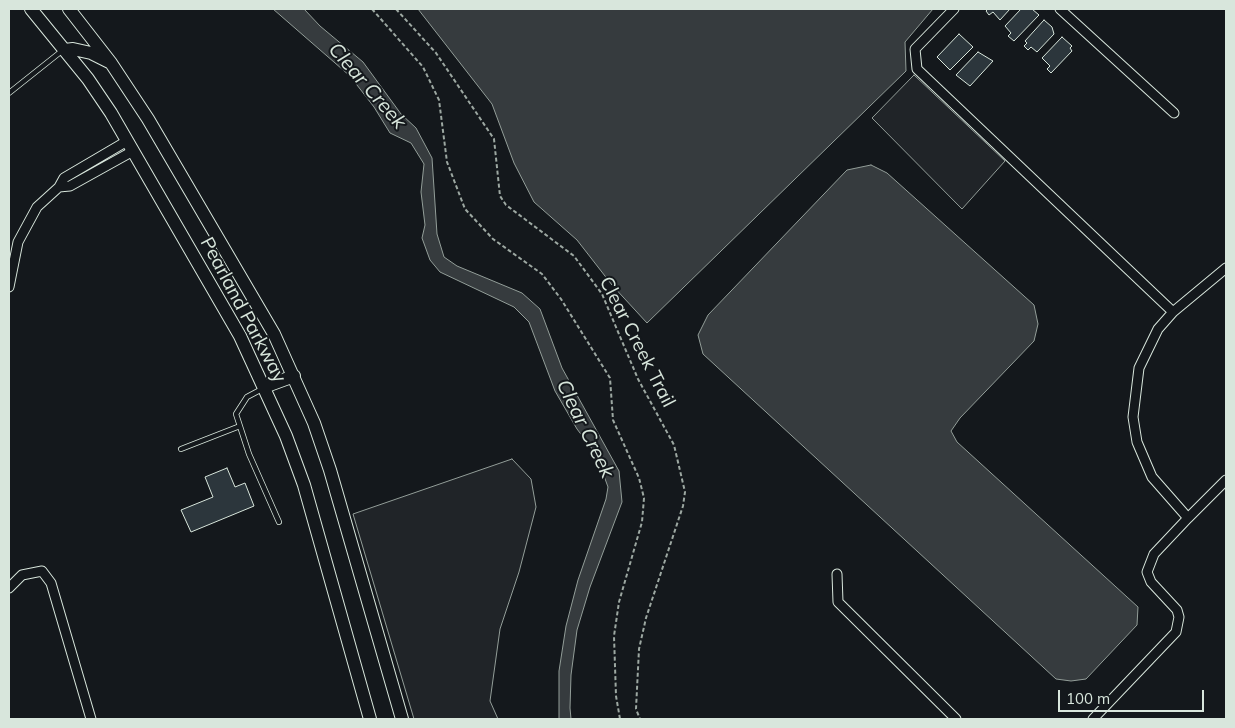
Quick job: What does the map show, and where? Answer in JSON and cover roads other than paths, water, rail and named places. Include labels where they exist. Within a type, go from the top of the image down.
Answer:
[{"type":"main road","name":"Pearland Parkway","points":[[31,9],[102,99],[240,336],[264,387],[304,485],[370,719]]},
{"type":"main road","name":"Pearland Parkway","points":[[69,9],[112,63],[148,119],[274,334],[294,376],[330,470],[402,719]]},
{"type":"main road","points":[[64,50],[73,48],[91,53],[112,63]]},
{"type":"main road","points":[[264,387],[294,376]]},
{"type":"street","points":[[954,9],[915,48],[918,69],[1173,312]]},
{"type":"street","points":[[1060,9],[1174,113]]},
{"type":"street","points":[[9,287],[14,258],[24,229],[38,207],[59,187],[64,178],[130,146]]},
{"type":"street","points":[[1188,518],[1152,477],[1137,442],[1133,417],[1139,368],[1158,329],[1173,312],[1226,268]]},
{"type":"street","points":[[1092,719],[1176,632],[1179,617],[1177,610],[1151,582],[1147,572],[1154,554],[1226,480]]},
{"type":"street","points":[[9,588],[22,575],[42,571],[51,583],[91,719]]},
{"type":"street","points":[[837,574],[838,602],[956,719]]},
{"type":"lane","points":[[9,93],[64,50]]},
{"type":"lane","points":[[264,387],[247,397],[236,414],[249,454],[279,522]]},
{"type":"lane","points":[[181,448],[240,426]]},
{"type":"water","name":"Clear Creek","points":[[273,9],[304,9],[320,26],[363,62],[401,114],[416,128],[432,158],[437,234],[444,257],[457,266],[522,293],[540,309],[562,368],[619,471],[622,502],[590,587],[577,630],[571,675],[571,719],[559,719],[559,671],[566,626],[578,580],[606,499],[608,487],[596,454],[577,429],[555,391],[529,322],[514,307],[440,272],[430,260],[422,238],[425,225],[421,192],[424,164],[411,143],[390,133],[374,107],[350,76]]},
{"type":"water","points":[[418,9],[933,9],[905,42],[906,71],[647,323],[612,285],[577,240],[534,202],[514,163],[492,104]]},
{"type":"water","points":[[871,165],[887,173],[1034,305],[1038,324],[1034,341],[960,418],[951,431],[957,442],[1138,607],[1137,625],[1086,679],[1071,681],[1056,679],[703,354],[698,335],[708,315],[847,170]]}]
